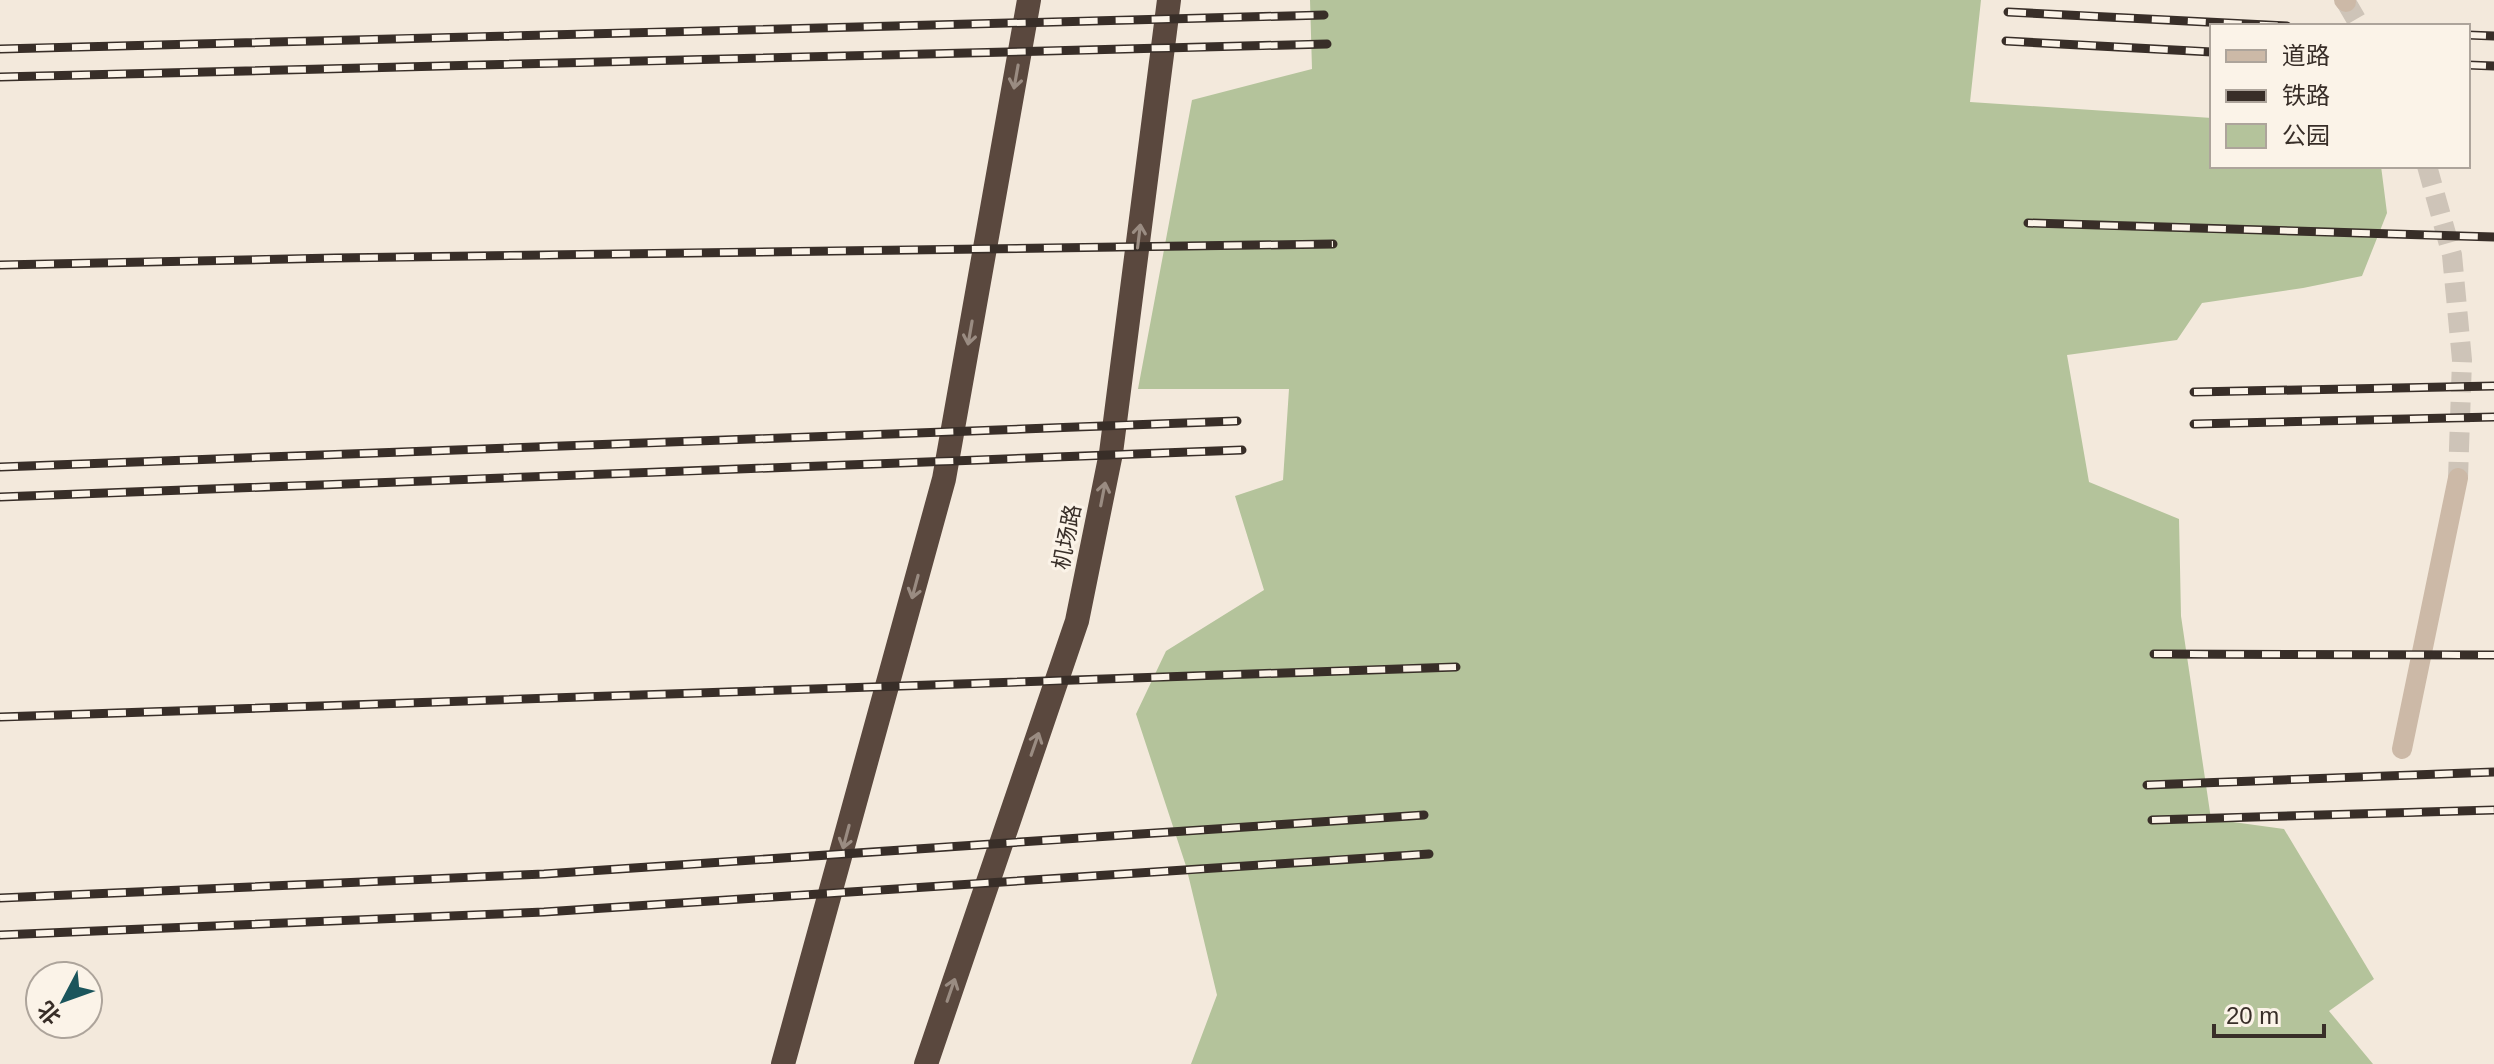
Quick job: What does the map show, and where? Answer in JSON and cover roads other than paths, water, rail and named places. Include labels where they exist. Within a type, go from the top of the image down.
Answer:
[{"type":"highway","points":[[783,1064],[944,479],[1029,0]]},
{"type":"highway","name":"机场路","points":[[926,1064],[1077,621],[1111,453],[1169,0]]},
{"type":"street","points":[[2402,749],[2458,478]]},
{"type":"tunnel","points":[[2346,2],[2359,24]]},
{"type":"tunnel","points":[[2428,168],[2452,255],[2462,360],[2458,478]]},
{"type":"railway","points":[[2008,12],[2247,24]]},
{"type":"railway","points":[[0,49],[1324,15]]},
{"type":"railway","points":[[2470,35],[2494,36]]},
{"type":"railway","points":[[2006,41],[2210,52]]},
{"type":"railway","points":[[0,77],[1327,44]]},
{"type":"railway","points":[[2470,65],[2494,66]]},
{"type":"railway","points":[[2028,223],[2494,237]]},
{"type":"railway","points":[[0,265],[1333,244]]},
{"type":"railway","points":[[2194,392],[2494,386]]},
{"type":"railway","points":[[2194,424],[2494,417]]},
{"type":"railway","points":[[0,467],[1237,421]]},
{"type":"railway","points":[[0,497],[1242,450]]},
{"type":"railway","points":[[2154,654],[2494,655]]},
{"type":"railway","points":[[0,717],[1456,667]]},
{"type":"railway","points":[[2147,785],[2494,772]]},
{"type":"railway","points":[[2152,820],[2494,810]]},
{"type":"railway","points":[[0,898],[544,874],[1424,815]]},
{"type":"railway","points":[[0,935],[544,912],[1429,854]]}]
